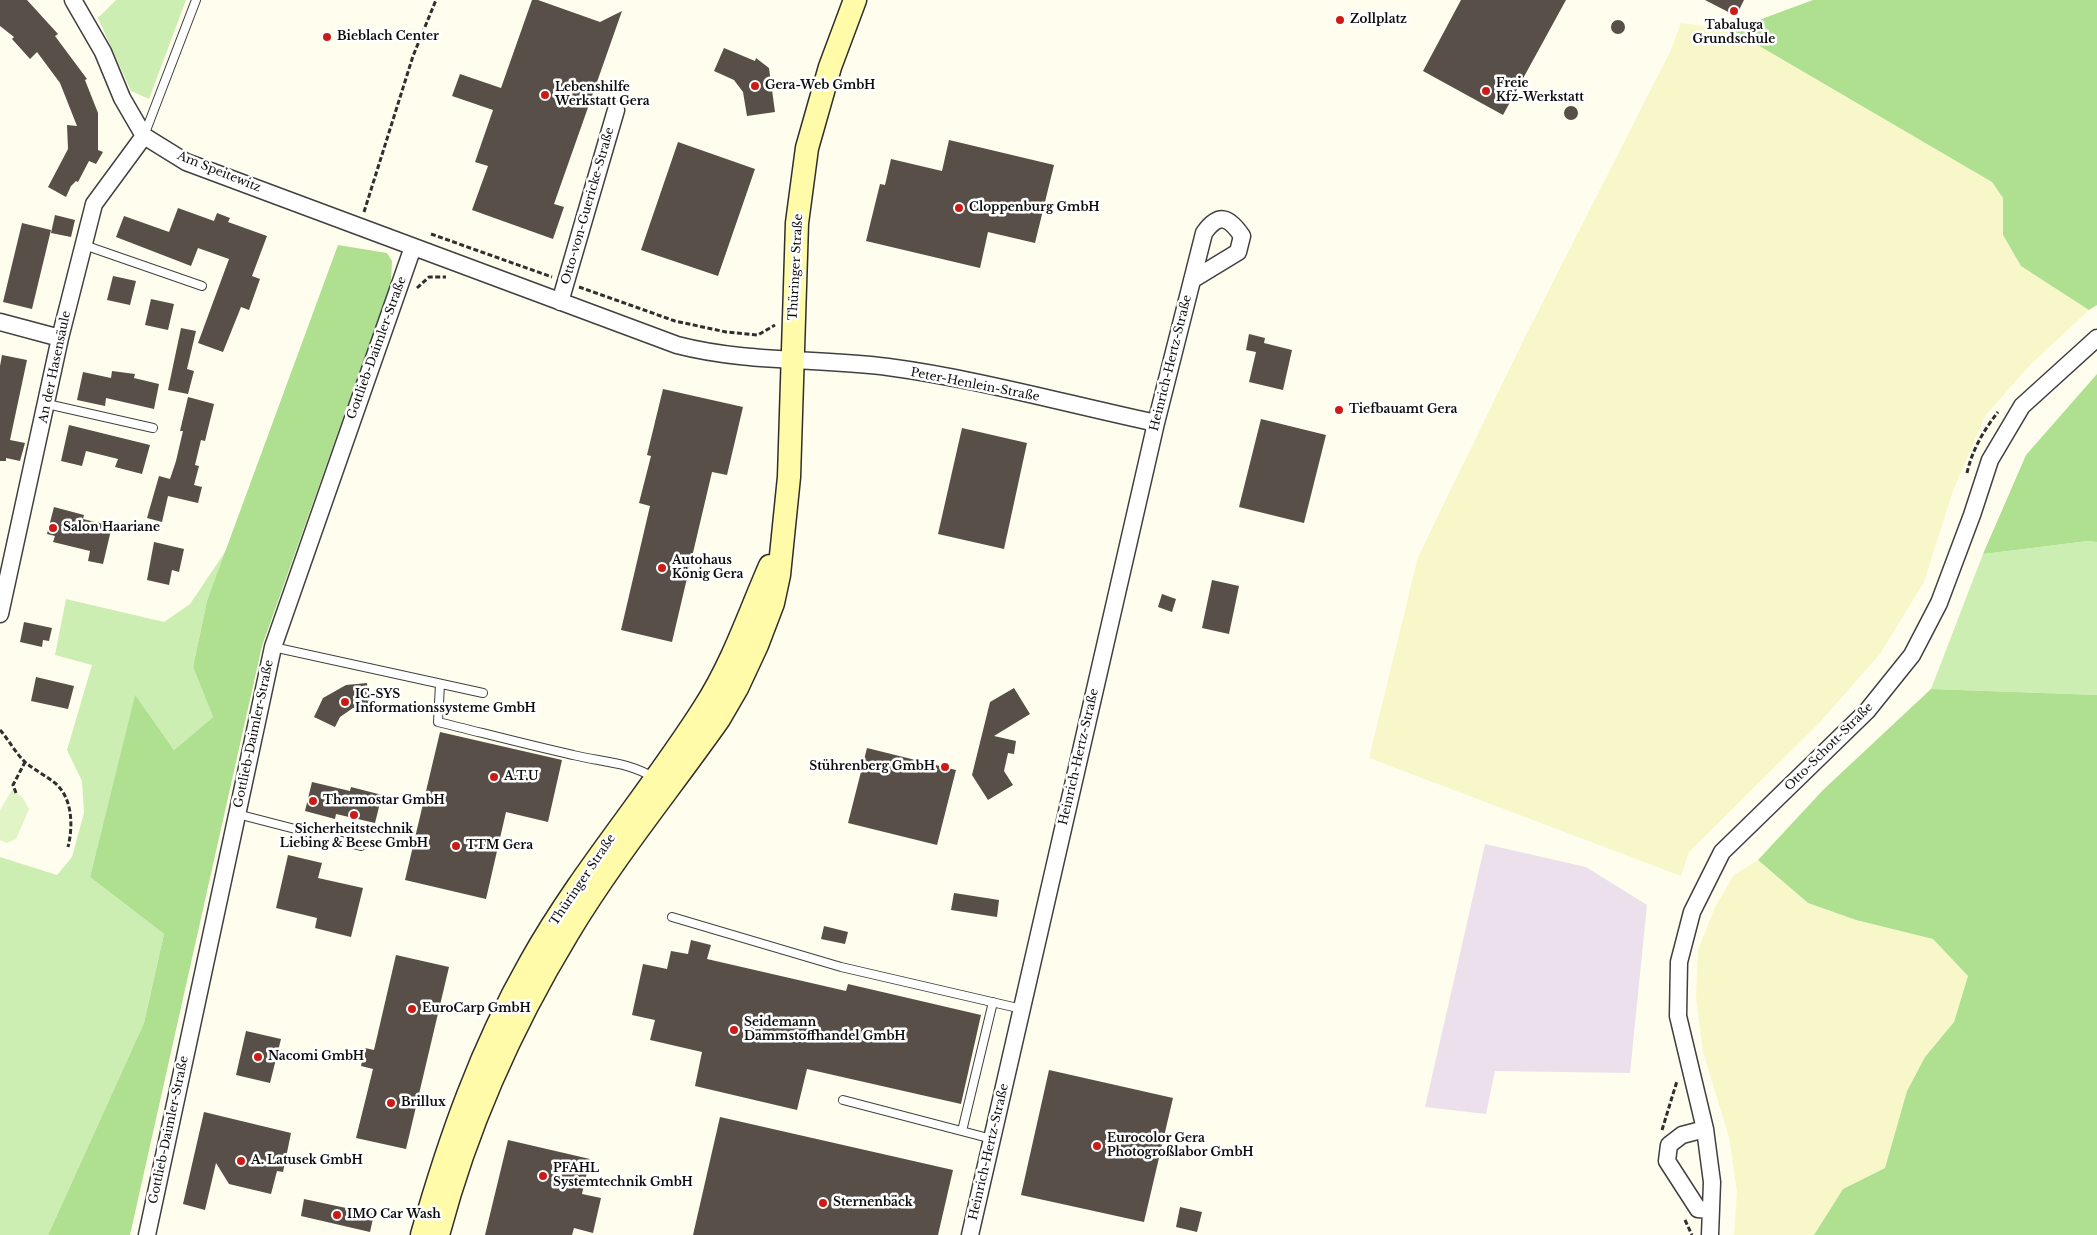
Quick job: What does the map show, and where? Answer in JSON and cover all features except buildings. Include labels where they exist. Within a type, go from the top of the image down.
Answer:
[{"type":"main road","name":"Thüringer Straße","points":[[438,1235],[457,1171],[481,1104],[520,1018],[568,932],[661,784],[724,675],[781,543],[789,477],[797,223],[807,148],[830,67],[855,0]]},
{"type":"main road","name":"Thüringer Straße","points":[[422,1235],[467,1092],[506,1007],[555,920],[661,784]]},
{"type":"street","name":"Am Speitewitz","points":[[73,0],[103,52],[122,98],[144,136],[186,162],[413,247]]},
{"type":"street","name":"Otto-von-Guericke-Straße","points":[[560,302],[616,110]]},
{"type":"street","name":"An der Hasensäule","points":[[0,614],[7,554],[47,404],[60,338],[94,204],[144,136]]},
{"type":"street","name":"Otto-von-Guericke-Straße","points":[[413,247],[677,345],[725,356],[793,359]]},
{"type":"street","name":"Gottlieb-Daimler-Straße","points":[[146,1235],[273,647],[413,247]]},
{"type":"street","name":"Heinrich-Hertz-Straße","points":[[970,1235],[1156,423],[1192,280]]},
{"type":"street","points":[[0,322],[60,338]]},
{"type":"street","name":"Otto-Schott-Straße","points":[[1710,1235],[1712,1182],[1705,1129],[1678,1016],[1679,962],[1692,912],[1722,852],[1867,711],[1912,655],[1939,603],[1990,460],[2022,406],[2097,338]]},
{"type":"street","name":"Peter-Henlein-Straße","points":[[793,359],[860,364],[910,371],[1156,423]]},
{"type":"street","points":[[1705,1129],[1682,1135],[1669,1145],[1666,1161],[1698,1209],[1711,1210]]},
{"type":"lane","points":[[144,136],[196,0]]},
{"type":"lane","points":[[84,245],[202,286]]},
{"type":"lane","points":[[47,404],[153,428]]},
{"type":"lane","points":[[273,647],[484,694]]},
{"type":"lane","points":[[440,684],[438,722],[574,756],[627,766],[642,771],[661,784]]},
{"type":"lane","points":[[237,814],[361,846]]},
{"type":"lane","points":[[672,917],[841,967],[1022,1009]]},
{"type":"lane","points":[[962,1131],[993,1002]]},
{"type":"lane","points":[[843,1100],[992,1139]]},
{"type":"path","points":[[357,226],[363,215],[413,56],[436,0]]},
{"type":"path","points":[[414,298],[417,288],[429,277],[453,277],[463,245]]},
{"type":"path","points":[[0,730],[25,762],[56,784],[64,796],[70,813],[72,831],[68,847]]},
{"type":"path","points":[[16,793],[13,785],[25,762]]},
{"type":"shaded area","points":[[1485,844],[1586,867],[1647,905],[1630,1073],[1495,1071],[1486,1114],[1425,1107]]},
{"type":"green space","points":[[116,0],[186,0],[149,99],[131,91],[98,18]]},
{"type":"green space","points":[[1813,0],[2097,0],[2097,305],[2089,310],[2021,266],[2003,235],[2003,198],[1992,182],[1732,30]]},
{"type":"green space","points":[[1681,23],[1732,30],[1992,182],[2003,198],[2003,235],[2021,265],[2089,310],[2030,365],[1985,416],[1953,491],[1924,582],[1880,654],[1820,722],[1689,852],[1681,876],[1369,758],[1418,557],[1527,333],[1670,52]]},
{"type":"green space","points":[[338,245],[387,253],[392,261],[391,283],[262,646],[130,1235],[48,1235],[144,1023],[164,934],[90,877],[135,695],[174,750],[213,717],[193,667],[207,601]]},
{"type":"green space","points":[[2097,374],[2097,542],[2088,541],[1983,554],[2026,455]]},
{"type":"green space","points":[[2088,541],[2097,542],[2097,695],[1931,689],[1983,554]]},
{"type":"green space","points":[[229,546],[207,601],[193,667],[213,717],[174,750],[135,696],[90,877],[164,934],[144,1023],[48,1235],[0,1235],[0,857],[57,875],[72,857],[84,813],[82,781],[67,750],[92,665],[55,655],[66,599],[164,622],[190,604]]},
{"type":"green space","points":[[1931,689],[2097,695],[2097,1235],[1814,1235],[1843,1189],[1885,1168],[1907,1091],[1925,1057],[1954,1022],[1968,976],[1933,939],[1856,920],[1808,903],[1758,860],[1823,790]]},
{"type":"green space","points":[[12,790],[23,798],[29,809],[16,839],[7,843],[0,840],[0,810]]},
{"type":"green space","points":[[1758,860],[1808,903],[1856,920],[1933,939],[1968,976],[1954,1022],[1925,1057],[1907,1091],[1885,1168],[1843,1189],[1814,1235],[1734,1235],[1737,1192],[1729,1137],[1703,1052],[1696,998],[1698,950],[1715,907],[1734,875]]},
{"type":"place","name":"Tabaluga Grundschule","points":[[1734,11]]},
{"type":"place","name":"Zollplatz","points":[[1340,20]]},
{"type":"place","name":"Bieblach Center","points":[[327,37]]},
{"type":"place","name":"Gera-Web GmbH","points":[[755,86]]},
{"type":"place","name":"Freie Kfz-Werkstatt","points":[[1486,91]]},
{"type":"place","name":"Lebenshilfe Werkstatt Gera","points":[[545,95]]},
{"type":"place","name":"Cloppenburg GmbH","points":[[959,208]]},
{"type":"place","name":"Tiefbauamt Gera","points":[[1339,410]]},
{"type":"place","name":"Salon Haariane","points":[[53,528]]},
{"type":"place","name":"Autohaus König Gera","points":[[662,568]]},
{"type":"place","name":"IC-SYS Informationssysteme GmbH","points":[[345,702]]},
{"type":"place","name":"Stührenberg GmbH","points":[[945,767]]},
{"type":"place","name":"A.T.U","points":[[494,777]]},
{"type":"place","name":"Thermostar GmbH","points":[[313,801]]},
{"type":"place","name":"Sicherheitstechnik Liebing & Beese GmbH","points":[[354,815]]},
{"type":"place","name":"TTM Gera","points":[[456,846]]},
{"type":"place","name":"EuroCarp GmbH","points":[[412,1009]]},
{"type":"place","name":"Seidemann Dämmstoffhandel GmbH","points":[[734,1030]]},
{"type":"place","name":"Nacomi GmbH","points":[[258,1057]]},
{"type":"place","name":"Brillux","points":[[391,1103]]},
{"type":"place","name":"Eurocolor Gera Photogroßlabor GmbH","points":[[1097,1146]]},
{"type":"place","name":"A. Latusek GmbH","points":[[241,1161]]},
{"type":"place","name":"PFAHL Systemtechnik GmbH","points":[[543,1176]]},
{"type":"place","name":"Sternenbäck","points":[[823,1203]]},
{"type":"place","name":"IMO Car Wash","points":[[337,1215]]}]
